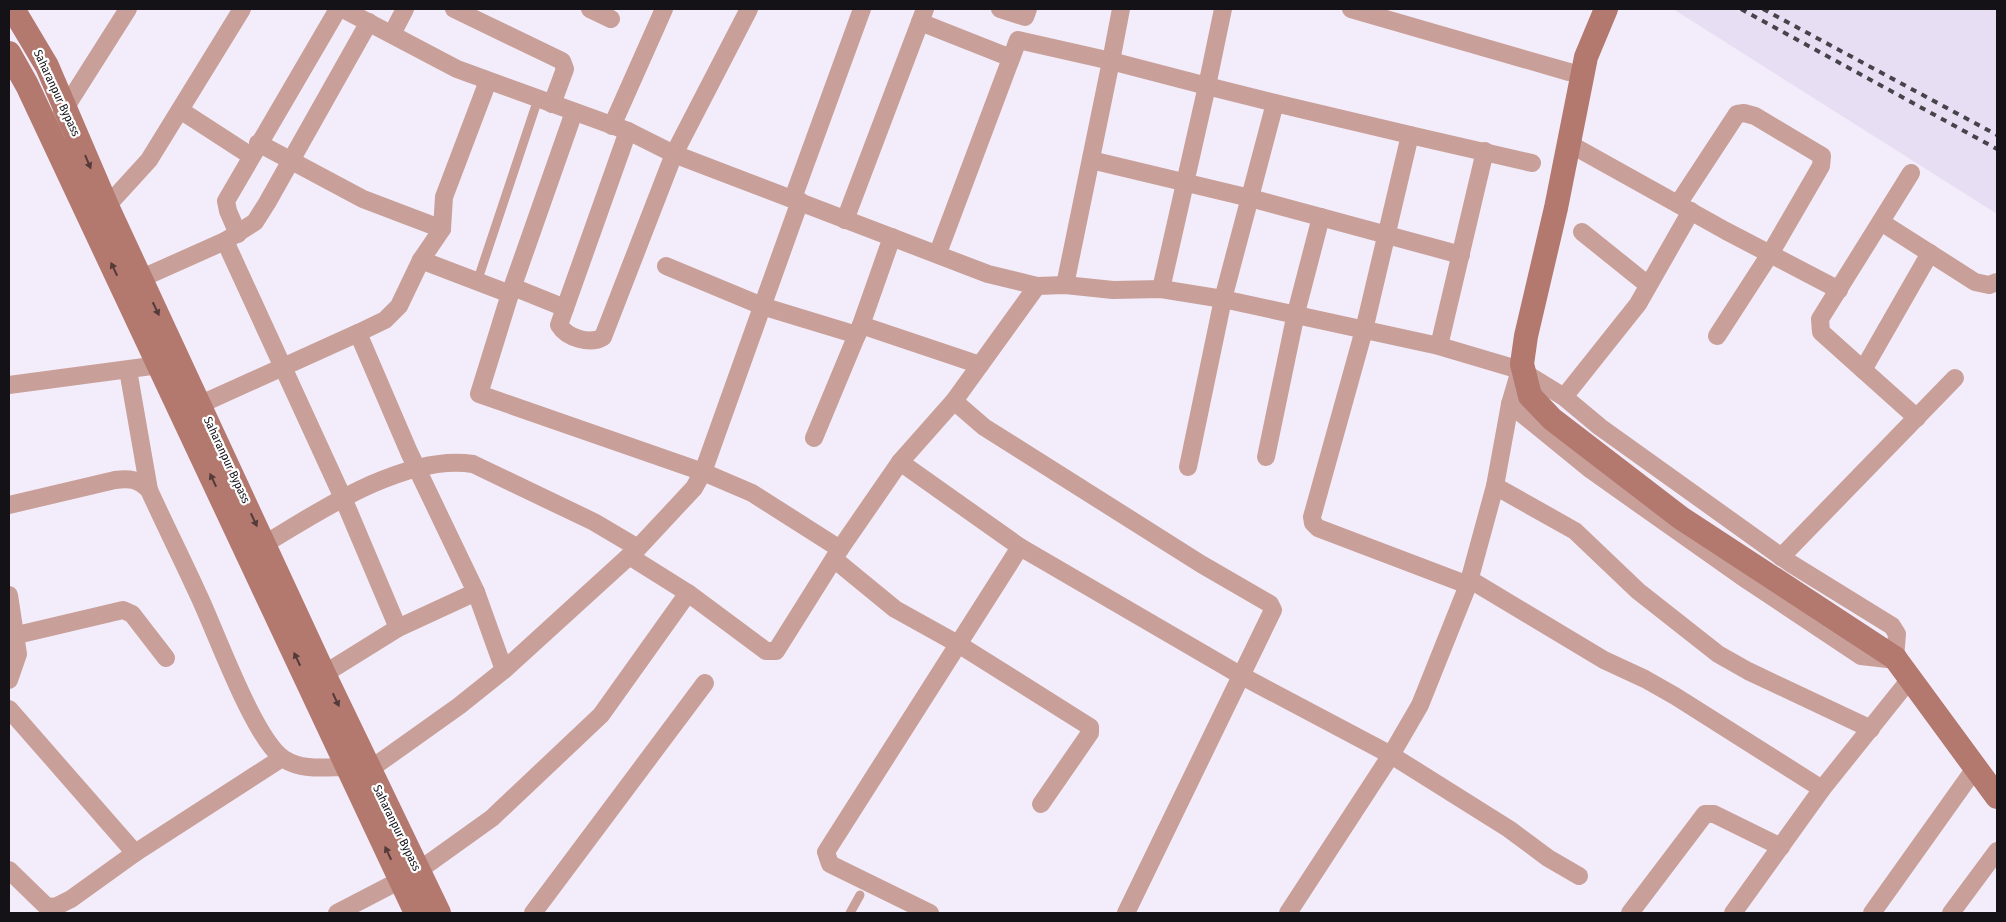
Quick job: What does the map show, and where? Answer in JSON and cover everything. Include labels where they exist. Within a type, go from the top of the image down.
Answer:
[{"type":"main road","name":"Saharanpur Bypass","points":[[13,9],[47,66],[108,206],[265,544],[324,674],[358,768],[409,875],[439,913]]},
{"type":"main road","points":[[1606,9],[1586,57],[1556,208],[1526,336],[1522,364],[1530,396],[1552,419],[1682,518],[1895,659],[1997,797]]},
{"type":"main road","points":[[9,53],[50,132],[159,364],[358,768]]},
{"type":"main road","points":[[409,875],[416,913]]},
{"type":"street","points":[[50,132],[128,9]]},
{"type":"street","points":[[108,206],[149,160],[242,9]]},
{"type":"street","points":[[338,9],[226,201],[232,237],[282,367],[343,498],[398,628]]},
{"type":"street","points":[[342,9],[457,69],[620,128],[674,154],[796,199],[845,220],[938,253],[988,274],[1037,286],[1065,285],[1113,290],[1161,289],[1223,299],[1296,313],[1439,346],[1520,370],[1564,397],[1600,427],[1781,558],[1892,626],[1897,634],[1895,659],[1861,656],[1591,470],[1510,404]]},
{"type":"street","points":[[392,34],[405,9]]},
{"type":"street","points":[[454,9],[562,61],[565,68],[545,101]]},
{"type":"street","points":[[590,9],[610,19]]},
{"type":"street","points":[[664,9],[620,128],[559,325],[561,329],[585,341],[592,342],[603,337],[674,154],[749,9]]},
{"type":"street","points":[[128,370],[149,490],[199,595],[241,693],[264,736],[282,758],[309,768],[358,768],[459,706],[504,670],[634,552],[694,488],[703,472],[762,306],[796,199],[862,9]]},
{"type":"street","points":[[938,253],[1027,13],[1000,9]]},
{"type":"street","points":[[1065,285],[1121,9]]},
{"type":"street","points":[[1161,289],[1223,9]]},
{"type":"street","points":[[1351,9],[1569,72]]},
{"type":"street","points":[[845,220],[922,15],[1011,58]]},
{"type":"street","points":[[142,278],[232,237],[255,222],[369,22]]},
{"type":"street","points":[[9,53],[30,38]]},
{"type":"street","points":[[1018,40],[1111,60],[1275,103],[1532,163]]},
{"type":"street","points":[[201,404],[385,320],[399,306],[421,260],[442,229],[444,197],[488,81]]},
{"type":"street","points":[[1188,467],[1223,299],[1275,103]]},
{"type":"street","points":[[180,110],[255,150],[290,162],[363,199],[442,229]]},
{"type":"street","points":[[574,112],[511,291],[479,394],[703,472],[752,493],[837,554],[895,609],[958,644],[1090,727],[1090,733],[1041,804]]},
{"type":"street","points":[[1564,397],[1638,304],[1684,208],[1732,118],[1737,114],[1744,113],[1755,116],[1815,151],[1822,156],[1823,160],[1770,254],[1717,336]]},
{"type":"street","points":[[1410,135],[1364,330],[1312,517],[1313,523],[1318,528],[1468,582],[1604,660],[1645,679],[1675,696],[1822,789]]},
{"type":"street","points":[[1577,148],[1684,208],[1839,290]]},
{"type":"street","points":[[1439,346],[1485,151]]},
{"type":"street","points":[[1091,160],[1250,198],[1460,254]]},
{"type":"street","points":[[1911,173],[1820,319],[1821,332],[1917,418]]},
{"type":"street","points":[[1266,457],[1296,313],[1321,217]]},
{"type":"street","points":[[1881,222],[1981,285],[1997,282]]},
{"type":"street","points":[[1582,232],[1648,285]]},
{"type":"street","points":[[814,438],[859,330],[892,237]]},
{"type":"street","points":[[1863,370],[1930,253]]},
{"type":"street","points":[[421,260],[478,282],[565,308]]},
{"type":"street","points":[[666,266],[762,306],[859,330],[980,365]]},
{"type":"street","points":[[265,544],[343,498],[418,468],[458,462],[473,464],[594,522],[766,651],[776,651],[837,554],[900,462],[954,401],[1037,286]]},
{"type":"street","points":[[358,333],[409,452],[476,592],[504,670]]},
{"type":"street","points":[[9,385],[128,370],[159,364]]},
{"type":"street","points":[[1288,913],[1391,755],[1420,705],[1468,582],[1495,486],[1510,404],[1520,370]]},
{"type":"street","points":[[1781,558],[1955,378]]},
{"type":"street","points":[[954,401],[984,427],[1201,564],[1270,604],[1272,610],[1126,913]]},
{"type":"street","points":[[900,462],[1020,547],[1240,675],[1391,755],[1510,829],[1548,858],[1579,876]]},
{"type":"street","points":[[9,505],[130,478],[141,482],[149,490]]},
{"type":"street","points":[[1495,486],[1575,531],[1634,588],[1718,654],[1748,671],[1871,729]]},
{"type":"street","points":[[930,913],[830,864],[826,852],[1020,547]]},
{"type":"street","points":[[324,674],[398,628],[476,592]]},
{"type":"street","points":[[337,913],[409,875],[492,818],[600,714],[688,593]]},
{"type":"street","points":[[9,595],[17,635],[18,654],[9,680]]},
{"type":"street","points":[[17,635],[123,610],[132,614],[166,658]]},
{"type":"street","points":[[1738,911],[1822,789],[1910,679]]},
{"type":"street","points":[[532,913],[705,683]]},
{"type":"street","points":[[9,709],[135,853]]},
{"type":"street","points":[[9,870],[46,906],[55,908],[71,899],[135,853],[282,758]]},
{"type":"street","points":[[1872,913],[1976,767]]},
{"type":"street","points":[[1630,913],[1705,814],[1714,814],[1781,847]]},
{"type":"street","points":[[1951,913],[1997,851]]},
{"type":"lane","points":[[478,282],[545,101]]},
{"type":"lane","points":[[850,913],[860,896]]},
{"type":"shaded area","points":[[1673,9],[1997,10],[1997,214]]},
{"type":"railway","points":[[1741,9],[1997,149]]},
{"type":"railway","points":[[1763,9],[1997,135]]}]
